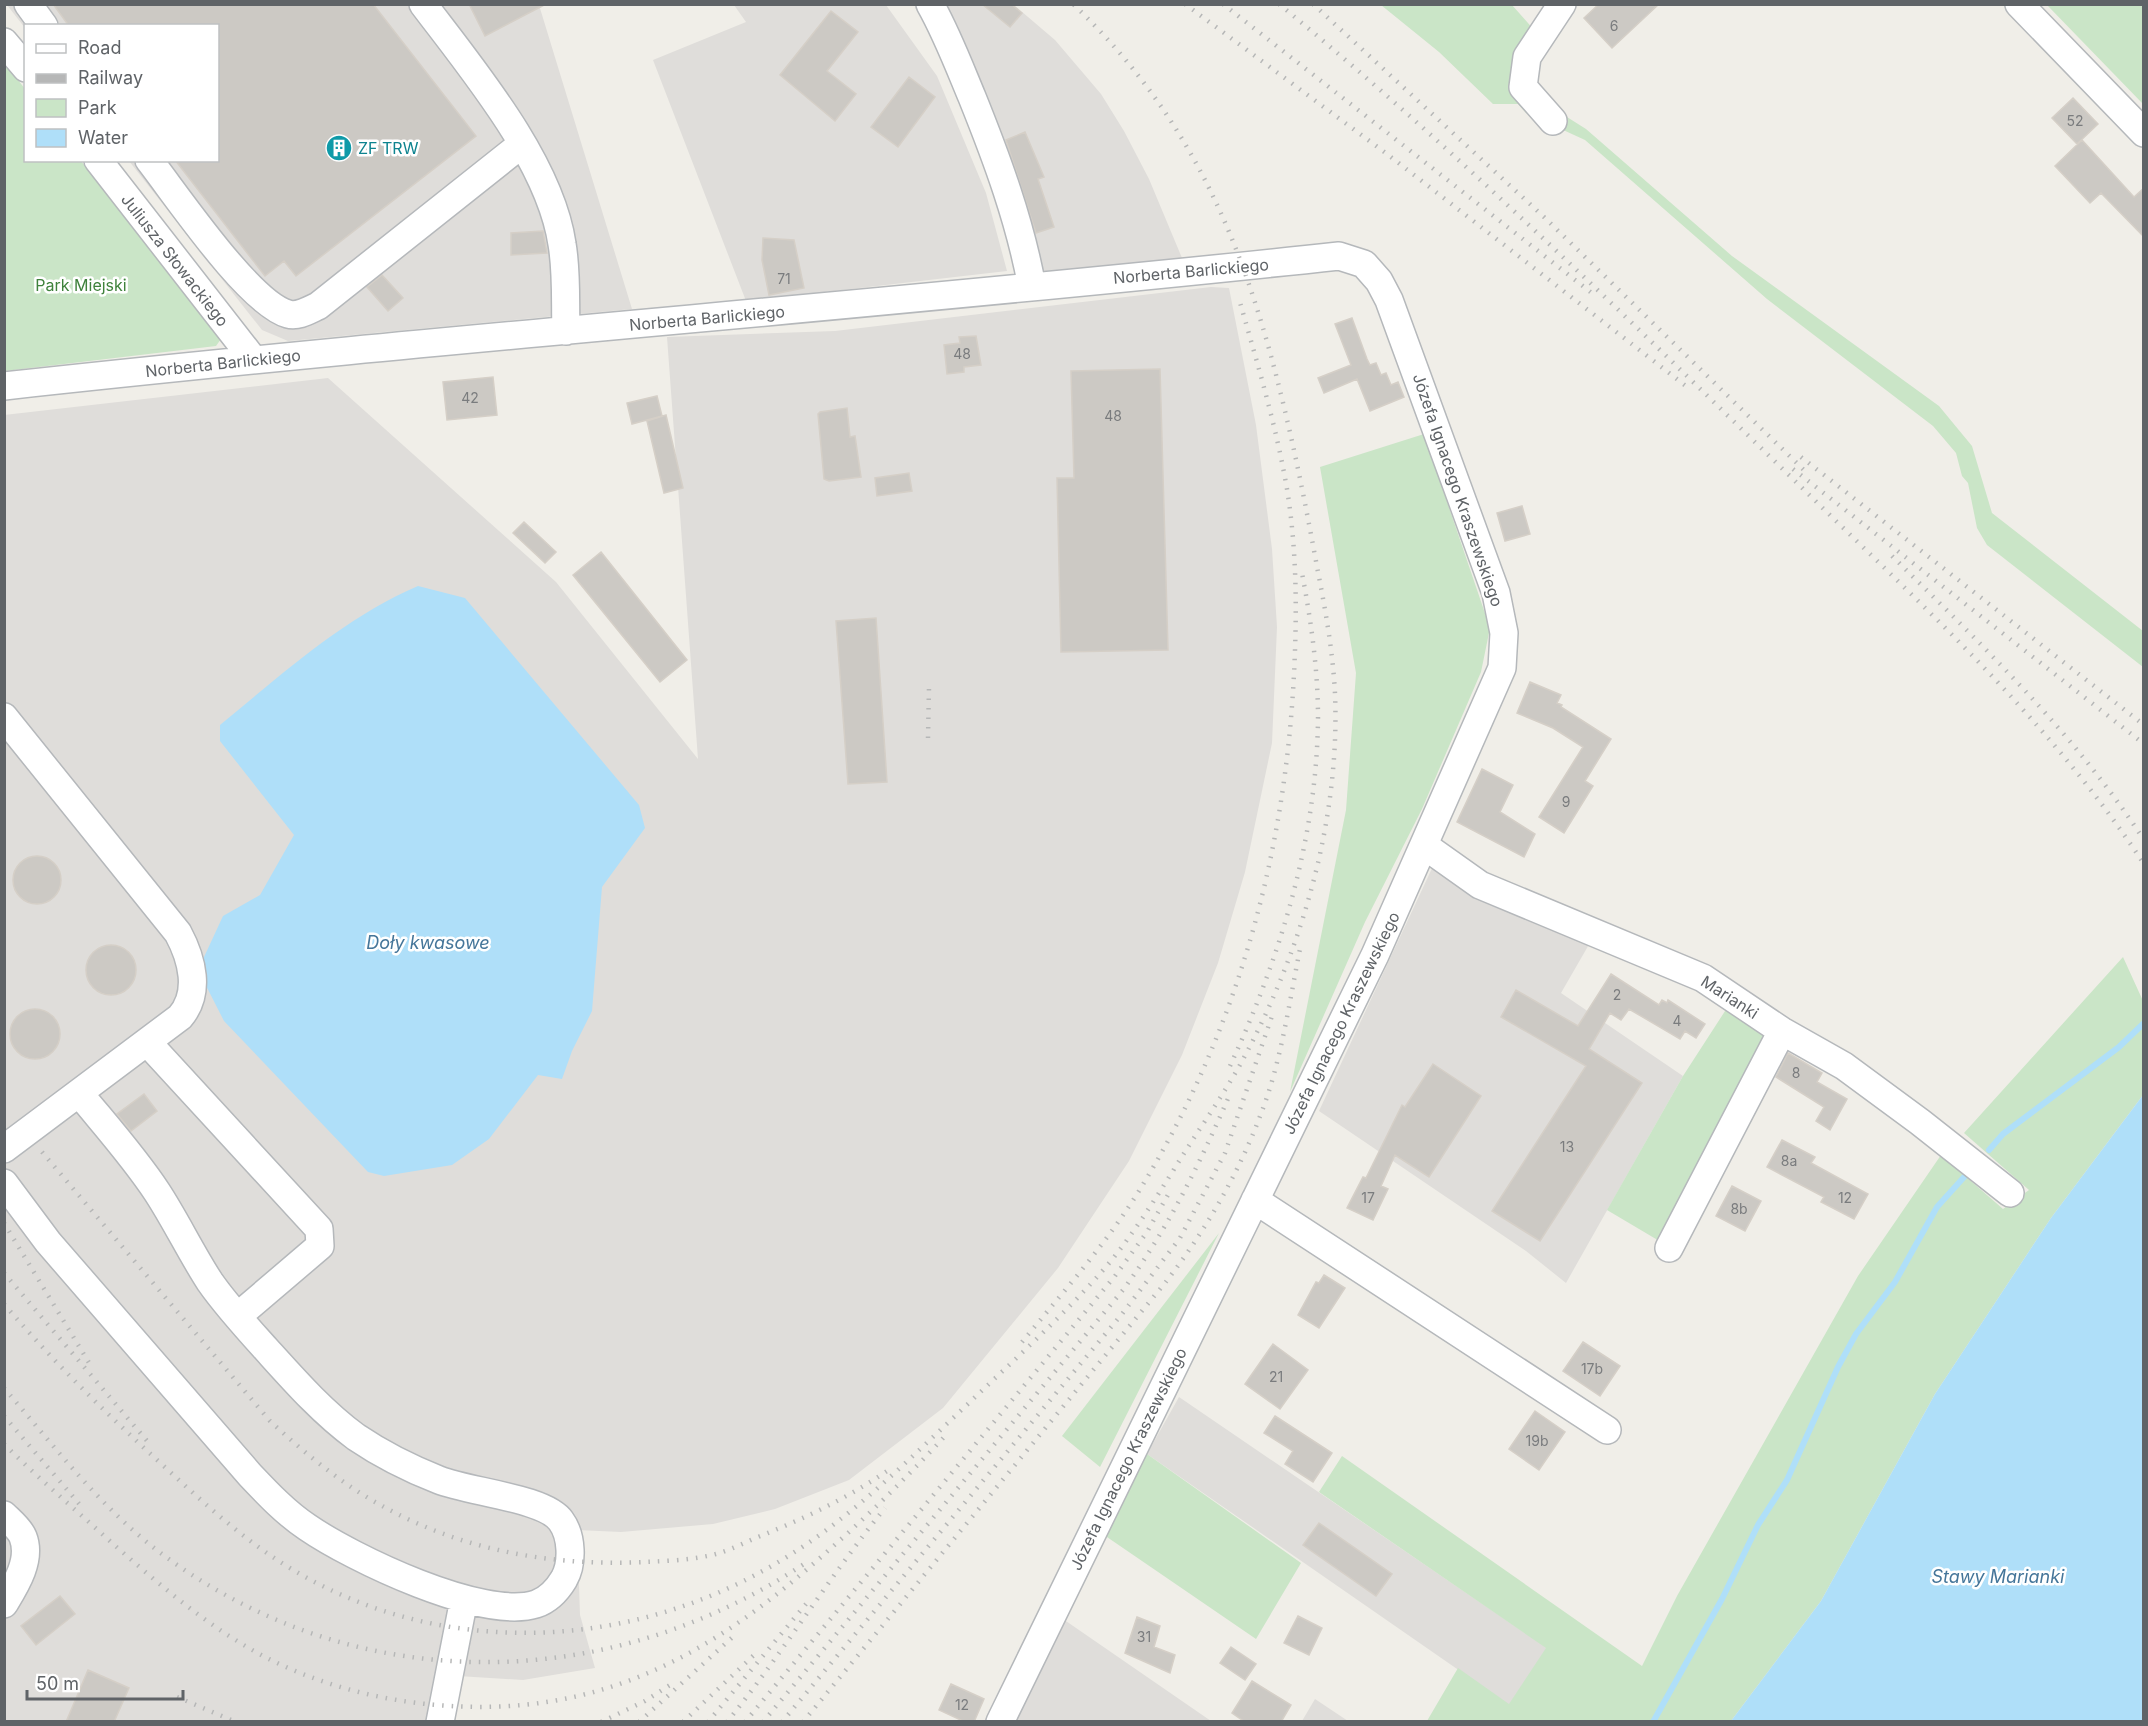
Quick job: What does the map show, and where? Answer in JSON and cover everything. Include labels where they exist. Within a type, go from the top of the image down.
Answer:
[{"type":"street","points":[[28,4],[43,24]]},
{"type":"street","points":[[423,4],[493,97],[522,144],[554,211],[562,245],[566,331]]},
{"type":"street","points":[[930,4],[962,72],[1006,186],[1022,239],[1032,287]]},
{"type":"street","points":[[1553,121],[1523,87],[1527,57],[1562,4]]},
{"type":"street","points":[[2019,4],[2144,133]]},
{"type":"street","points":[[4,42],[24,66]]},
{"type":"street","points":[[151,162],[245,284],[270,306],[289,315],[303,313],[318,306],[522,144]]},
{"type":"street","name":"Juliusza Słowackiego","points":[[100,162],[253,359]]},
{"type":"street","name":"Norberta Barlickiego","points":[[4,386],[253,359],[1032,287],[1340,256],[1364,264],[1379,281],[1389,300]]},
{"type":"street","name":"Józefa Ignacego Kraszewskiego","points":[[1000,1722],[1425,846],[1498,681],[1504,659],[1504,633],[1500,606],[1389,300]]},
{"type":"street","points":[[4,717],[178,933],[184,945],[193,978],[189,1006],[180,1017],[4,1149]]},
{"type":"street","name":"Marianki","points":[[1425,846],[1480,885],[1703,978],[1782,1030],[1844,1066],[2010,1193]]},
{"type":"street","points":[[1669,1248],[1782,1030]]},
{"type":"street","points":[[147,1042],[319,1229],[320,1246],[238,1316]]},
{"type":"street","points":[[4,1183],[48,1242],[276,1502],[306,1527],[348,1552],[432,1589],[464,1599],[510,1606],[536,1604],[550,1596],[565,1578],[569,1563],[569,1536],[553,1511],[539,1504],[488,1494],[439,1480],[391,1458],[356,1437],[293,1378],[212,1284],[137,1163],[79,1093]]},
{"type":"street","points":[[1254,1200],[1607,1430]]},
{"type":"street","points":[[4,1515],[23,1536],[26,1553],[19,1578],[4,1604]]},
{"type":"street","points":[[440,1722],[464,1599]]},
{"type":"shaded area","name":"ZF TRW","points":[[7,5],[539,5],[632,309],[288,341],[262,330],[130,162],[219,162],[219,24],[24,24],[24,27]]},
{"type":"shaded area","points":[[734,5],[886,5],[937,76],[986,193],[1007,271],[746,301],[653,60],[746,22]]},
{"type":"shaded area","points":[[945,5],[1014,5],[1055,40],[1101,94],[1124,131],[1149,179],[1182,258],[1032,277],[962,38]]},
{"type":"shaded area","points":[[1211,287],[1229,288],[1256,425],[1272,549],[1277,627],[1272,743],[1245,872],[1218,963],[1182,1055],[1129,1161],[1058,1268],[943,1408],[849,1480],[775,1509],[713,1524],[621,1532],[577,1530],[580,1615],[595,1668],[523,1680],[458,1676],[448,1721],[5,1721],[4,415],[328,378],[556,582],[698,759],[667,337],[835,331]]},
{"type":"shaded area","points":[[1434,864],[1591,941],[1561,993],[1683,1076],[1566,1283],[1526,1251],[1319,1111]]},
{"type":"shaded area","points":[[1179,1397],[1547,1648],[1509,1705],[1147,1454]]},
{"type":"shaded area","points":[[1063,1619],[1211,1721],[1013,1722]]},
{"type":"shaded area","points":[[1315,1699],[1348,1721],[1302,1721]]},
{"type":"green space","points":[[1381,5],[1512,5],[1543,40],[1534,86],[1559,112],[1586,129],[1732,256],[1939,406],[1972,446],[1992,513],[2143,631],[2143,667],[1987,545],[1977,528],[1968,483],[1962,476],[1956,453],[1933,426],[1767,299],[1585,140],[1526,113],[1518,104],[1493,104],[1439,52]]},
{"type":"green space","points":[[2047,5],[2143,5],[2143,104]]},
{"type":"green space","name":"Park Miejski","points":[[5,63],[24,88],[24,162],[82,162],[221,339],[216,346],[5,371]]},
{"type":"green space","points":[[1424,434],[1490,628],[1481,672],[1422,809],[1365,922],[1290,1092],[1346,810],[1356,673],[1320,467]]},
{"type":"green space","points":[[2123,957],[2143,1001],[2143,1095],[2051,1218],[1935,1394],[1821,1601],[1731,1721],[1427,1721],[1458,1668],[1509,1704],[1546,1648],[1319,1492],[1342,1456],[1642,1666],[1677,1596],[1858,1276],[1941,1155],[2003,1209],[2029,1190],[1964,1133]]},
{"type":"green space","points":[[1727,1008],[1769,1035],[1661,1242],[1607,1210],[1683,1076]]},
{"type":"green space","points":[[1219,1233],[1100,1467],[1062,1436]]},
{"type":"green space","points":[[1147,1454],[1301,1563],[1256,1639],[1104,1535]]},
{"type":"water","name":"Doły kwasowe","points":[[418,586],[465,598],[639,805],[645,828],[602,887],[592,1011],[572,1051],[562,1079],[538,1075],[489,1139],[452,1165],[384,1176],[368,1172],[224,1021],[198,970],[223,916],[260,895],[294,835],[220,741],[220,725],[339,630]]},
{"type":"water","name":"Stawy Marianki","points":[[2143,1095],[2143,1721],[1731,1721],[1821,1601],[1935,1394],[2051,1218]]},
{"type":"building","name":"ZF TRW","points":[[53,4],[373,4],[476,136],[296,276],[284,261],[265,276],[177,162],[219,162],[219,24],[68,24]]},
{"type":"building","points":[[469,4],[546,4],[485,36]]},
{"type":"building","points":[[982,4],[1011,4],[1022,13],[1010,27]]},
{"type":"building","points":[[1599,4],[1659,4],[1612,48],[1584,18]]},
{"type":"building","points":[[831,11],[858,32],[827,71],[856,94],[835,121],[780,75]]},
{"type":"building","points":[[909,77],[935,97],[898,147],[871,127]]},
{"type":"building","points":[[2073,98],[2098,124],[2077,144],[2052,118]]},
{"type":"building","points":[[1025,132],[1044,177],[1038,179],[1054,227],[1036,233],[1006,140]]},
{"type":"building","points":[[2082,140],[2134,197],[2144,188],[2144,237],[2101,193],[2090,203],[2055,166]]},
{"type":"building","points":[[543,231],[547,253],[511,255],[511,233]]},
{"type":"building","points":[[763,238],[794,240],[804,288],[769,295],[762,260]]},
{"type":"building","points":[[382,275],[403,298],[388,311],[367,287]]},
{"type":"building","points":[[1352,318],[1370,365],[1376,363],[1381,375],[1386,373],[1391,385],[1398,382],[1404,397],[1370,411],[1357,379],[1324,393],[1318,378],[1351,365],[1335,324]]},
{"type":"building","points":[[976,336],[981,365],[964,367],[964,372],[947,374],[944,345],[960,343],[959,337]]},
{"type":"building","points":[[1160,369],[1168,650],[1061,652],[1057,478],[1074,478],[1071,371]]},
{"type":"building","points":[[493,377],[497,415],[447,420],[443,382]]},
{"type":"building","points":[[657,396],[662,416],[632,424],[627,403]]},
{"type":"building","points":[[847,408],[850,437],[855,436],[861,477],[829,481],[824,479],[818,414]]},
{"type":"building","points":[[666,415],[683,488],[664,493],[647,421]]},
{"type":"building","points":[[909,473],[912,491],[877,496],[875,478]]},
{"type":"building","points":[[1522,506],[1530,534],[1505,541],[1497,513]]},
{"type":"building","points":[[524,522],[556,552],[545,563],[513,533]]},
{"type":"building","points":[[601,552],[687,660],[660,682],[573,575]]},
{"type":"building","points":[[876,618],[887,782],[848,784],[836,621]]},
{"type":"building","points":[[1530,682],[1561,695],[1557,703],[1562,705],[1561,707],[1611,739],[1585,781],[1593,786],[1564,833],[1539,817],[1583,747],[1553,728],[1517,713]]},
{"type":"building","points":[[1482,769],[1513,785],[1500,812],[1535,834],[1524,857],[1457,822]]},
{"type":"building","points":[[37,856],[54,863],[61,880],[54,897],[37,904],[20,897],[13,880],[20,863]]},
{"type":"building","points":[[111,945],[125,949],[132,956],[136,970],[132,984],[125,991],[111,995],[97,991],[90,984],[86,970],[90,956],[97,949]]},
{"type":"building","points":[[1611,974],[1659,1005],[1662,1000],[1667,1003],[1668,1000],[1705,1024],[1696,1038],[1685,1031],[1680,1039],[1629,1009],[1621,1020],[1610,1013],[1589,1049],[1642,1083],[1540,1241],[1492,1211],[1586,1066],[1501,1017],[1516,990],[1578,1026]]},
{"type":"building","points":[[35,1009],[49,1013],[56,1020],[60,1034],[56,1048],[49,1055],[35,1059],[21,1055],[14,1048],[10,1034],[14,1020],[21,1013]]},
{"type":"building","points":[[1788,1053],[1822,1073],[1817,1082],[1847,1099],[1830,1130],[1816,1121],[1824,1107],[1776,1077]]},
{"type":"building","points":[[1433,1064],[1481,1096],[1429,1177],[1395,1155],[1381,1186],[1388,1189],[1373,1220],[1347,1208],[1363,1177],[1366,1178],[1402,1105],[1405,1107]]},
{"type":"building","points":[[144,1094],[157,1111],[131,1131],[117,1114]]},
{"type":"building","points":[[1782,1140],[1815,1157],[1811,1163],[1868,1194],[1854,1219],[1821,1202],[1824,1197],[1767,1167]]},
{"type":"building","points":[[1732,1186],[1761,1201],[1745,1231],[1716,1216]]},
{"type":"building","points":[[1324,1275],[1345,1288],[1319,1328],[1298,1315],[1316,1282],[1319,1283]]},
{"type":"building","points":[[1583,1342],[1620,1366],[1600,1396],[1563,1371]]},
{"type":"building","points":[[1273,1344],[1308,1370],[1280,1409],[1245,1384]]},
{"type":"building","points":[[1535,1411],[1565,1432],[1539,1470],[1509,1449]]},
{"type":"building","points":[[1275,1416],[1332,1453],[1313,1482],[1285,1464],[1293,1451],[1264,1433]]},
{"type":"building","points":[[1319,1523],[1392,1574],[1376,1596],[1303,1545]]},
{"type":"building","points":[[60,1596],[75,1614],[36,1645],[21,1626]]},
{"type":"building","points":[[1298,1616],[1322,1628],[1309,1655],[1284,1643]]},
{"type":"building","points":[[1137,1617],[1160,1626],[1154,1647],[1175,1655],[1170,1673],[1125,1653]]},
{"type":"building","points":[[1231,1647],[1256,1664],[1245,1680],[1220,1663]]},
{"type":"building","points":[[88,1670],[129,1688],[114,1722],[66,1722]]},
{"type":"building","points":[[1252,1681],[1291,1705],[1281,1722],[1245,1722],[1232,1713]]},
{"type":"building","points":[[951,1684],[984,1699],[974,1722],[965,1722],[939,1710]]},
{"type":"waterway","points":[[1989,1150],[2003,1134],[2119,1047],[2144,1023]]},
{"type":"waterway","points":[[1653,1722],[1722,1599],[1758,1525],[1787,1480],[1838,1367],[1856,1334],[1895,1282],[1937,1207],[1965,1176]]},
{"type":"railway","points":[[4,1304],[64,1370],[146,1450],[224,1520],[285,1565],[344,1596],[405,1617],[469,1629],[533,1633],[597,1627],[660,1613],[722,1591],[780,1561],[831,1526],[902,1467],[1038,1337],[1105,1268],[1150,1207],[1235,1074],[1268,1009],[1286,966],[1314,878],[1324,832],[1335,740],[1335,694],[1324,603],[1290,431],[1270,352],[1233,242],[1184,142],[1152,94],[1116,48],[1073,4]]},
{"type":"railway","points":[[1185,4],[1387,154],[1691,390]]},
{"type":"railway","points":[[1223,4],[1593,294]]},
{"type":"railway","points":[[1279,4],[1412,118],[1541,236],[1933,616],[1979,662],[2066,759],[2144,864]]},
{"type":"railway","points":[[1313,4],[1544,217],[1806,472]]},
{"type":"railway","points":[[1022,1342],[1115,1227],[1142,1186],[1175,1127],[1205,1066],[1229,1004],[1250,940],[1267,875],[1280,809],[1289,742],[1295,651],[1294,559],[1283,465],[1239,299]]},
{"type":"railway","points":[[1801,457],[2144,725]]},
{"type":"railway","points":[[1793,469],[2144,744]]},
{"type":"railway","points":[[1892,556],[2026,691],[2088,763],[2144,840]]},
{"type":"railway","points":[[1230,1066],[1265,983],[1280,940],[1303,852],[1311,808],[1316,763],[1318,700],[1313,645],[1302,573]]},
{"type":"railway","points":[[928,738],[929,687]]},
{"type":"railway","points":[[803,1722],[1165,1283],[1212,1215],[1238,1167],[1269,1091],[1283,1036],[1301,944]]},
{"type":"railway","points":[[782,1722],[1122,1314],[1180,1238],[1225,1153],[1272,1016]]},
{"type":"railway","points":[[763,1722],[1123,1290],[1169,1219],[1230,1094]]},
{"type":"railway","points":[[42,1152],[270,1421],[311,1457],[354,1489],[387,1509],[422,1525],[493,1549],[567,1561],[606,1563],[689,1559],[721,1552],[791,1523],[824,1508],[887,1471]]},
{"type":"railway","points":[[745,1722],[1115,1276],[1147,1232],[1169,1193]]},
{"type":"railway","points":[[4,1223],[91,1366]]},
{"type":"railway","points":[[4,1273],[148,1442]]},
{"type":"railway","points":[[4,1388],[101,1499],[143,1539],[166,1557],[241,1603],[319,1636],[401,1655],[484,1662],[566,1656],[648,1638],[728,1607],[804,1564]]},
{"type":"railway","points":[[4,1416],[81,1506]]},
{"type":"railway","points":[[4,1444],[166,1590],[204,1619],[265,1657],[327,1683],[370,1695],[415,1703],[496,1707],[550,1701],[602,1690],[650,1672],[697,1649],[742,1620],[786,1587],[875,1508],[946,1435]]},
{"type":"railway","points":[[727,1722],[885,1508]]},
{"type":"railway","points":[[708,1722],[806,1604]]},
{"type":"railway","points":[[639,1722],[736,1634]]},
{"type":"railway","points":[[683,1722],[755,1654]]},
{"type":"railway","points":[[601,1722],[645,1701],[670,1685]]},
{"type":"railway","points":[[177,1697],[236,1722]]},
{"type":"place","name":"ZF TRW","points":[[339,148]]}]
